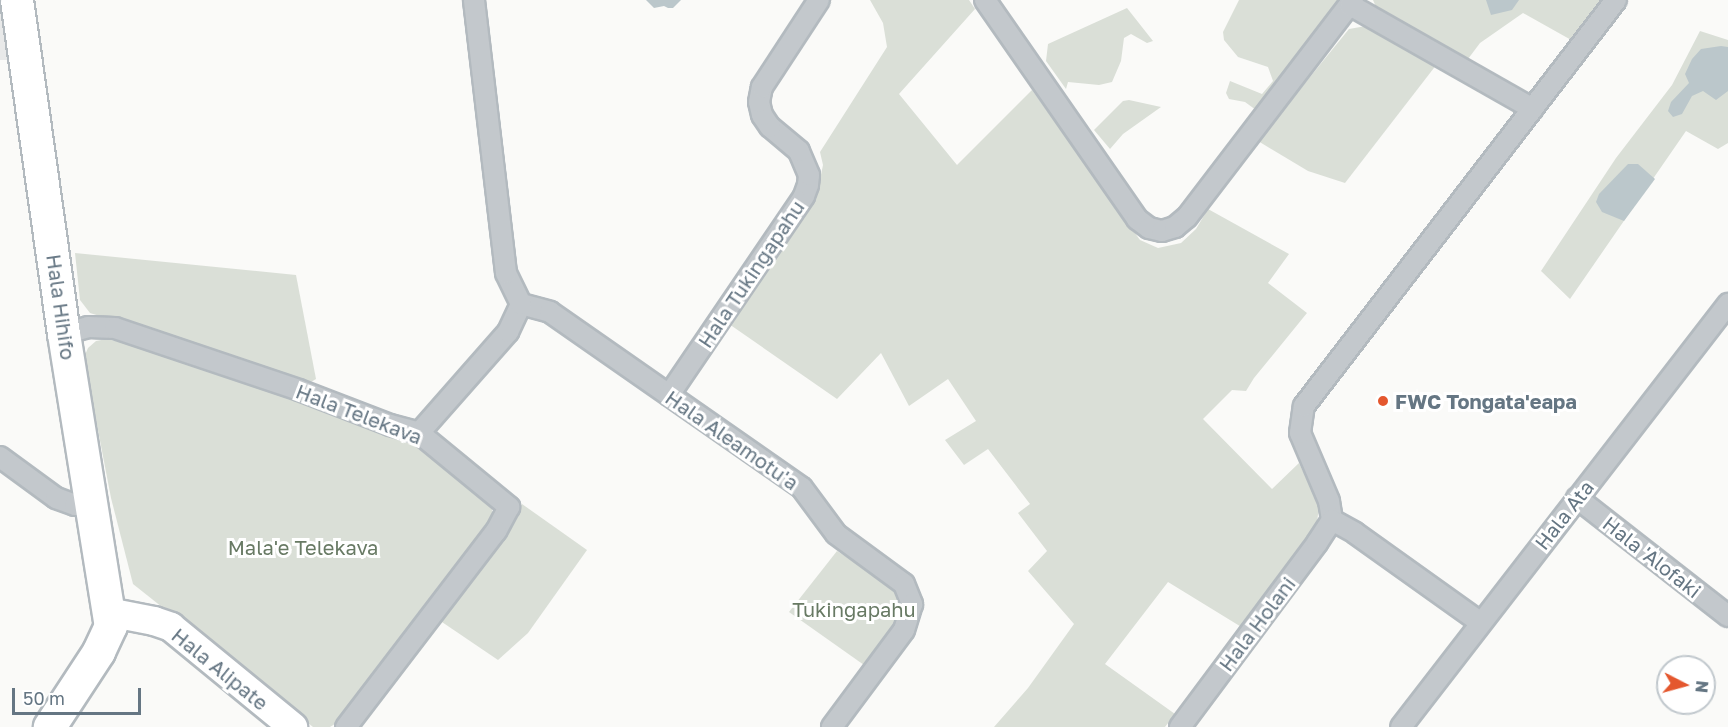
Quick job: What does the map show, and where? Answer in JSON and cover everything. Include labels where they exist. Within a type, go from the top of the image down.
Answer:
[{"type":"main road","name":"Hala Hihifo","points":[[17,0],[64,334],[111,626],[102,645],[50,727]]},
{"type":"street","points":[[419,433],[508,332],[521,304],[506,273],[474,0]]},
{"type":"street","name":"Hala Tukingapahu","points":[[669,394],[806,191],[809,175],[799,152],[770,127],[762,115],[759,102],[762,87],[819,0]]},
{"type":"street","points":[[985,0],[1137,219],[1149,228],[1162,231],[1174,227],[1186,217],[1351,2],[1533,109]]},
{"type":"street","points":[[1480,622],[1332,520],[1329,501],[1300,433],[1304,406],[1616,0]]},
{"type":"street","name":"Hala Aleamotu'a","points":[[521,304],[550,312],[802,488],[836,534],[904,584],[912,604],[904,630],[832,727]]},
{"type":"street","name":"Hala Ata","points":[[1401,727],[1728,304]]},
{"type":"street","name":"Hala Telekava","points":[[64,334],[88,327],[114,328],[299,390],[390,425],[419,433],[509,507],[496,531],[346,727]]},
{"type":"street","points":[[0,457],[56,498],[75,505],[90,503]]},
{"type":"street","name":"Hala 'Alofaki","points":[[1577,498],[1728,616]]},
{"type":"street","name":"Hala Holani","points":[[1180,727],[1332,520]]},
{"type":"street","name":"Hala Alipate","points":[[108,612],[154,621],[171,627],[293,727]]},
{"type":"shaded area","points":[[0,0],[2,0],[11,60],[0,60]]},
{"type":"shaded area","points":[[646,0],[681,0],[673,8],[664,6],[654,8]]},
{"type":"shaded area","points":[[1486,0],[1519,0],[1512,10],[1491,15]]},
{"type":"shaded area","points":[[1728,47],[1728,91],[1716,100],[1703,91],[1692,96],[1682,114],[1673,117],[1668,111],[1671,102],[1689,83],[1685,74],[1692,59],[1701,49]]},
{"type":"shaded area","points":[[1628,164],[1638,164],[1655,179],[1624,221],[1602,212],[1596,202],[1599,194]]},
{"type":"green space","points":[[870,0],[969,0],[975,9],[899,94],[957,165],[1032,90],[1140,240],[1158,248],[1181,243],[1196,229],[1208,209],[1289,254],[1268,283],[1307,313],[1246,391],[1232,390],[1203,419],[1272,489],[1299,463],[1319,505],[1316,533],[1243,628],[1168,582],[1105,664],[1175,714],[1165,727],[994,727],[1028,688],[1074,624],[1028,571],[1047,551],[1018,513],[1030,504],[988,449],[964,465],[945,440],[976,421],[948,379],[909,406],[881,353],[837,399],[729,324],[816,199],[823,165],[820,152],[887,47],[883,23]]},
{"type":"green space","points":[[1239,0],[1339,0],[1256,110],[1245,102],[1229,99],[1226,93],[1230,81],[1262,94],[1273,81],[1268,67],[1238,57],[1224,40],[1223,32]]},
{"type":"green space","points":[[1373,0],[1605,0],[1573,41],[1523,13],[1480,43],[1468,59],[1376,7]]},
{"type":"green space","points":[[1127,8],[1153,41],[1147,43],[1131,34],[1124,38],[1121,61],[1112,82],[1099,85],[1068,82],[1066,89],[1046,61],[1048,44]]},
{"type":"green space","points":[[1366,26],[1437,64],[1345,183],[1308,171],[1258,141],[1349,29]]},
{"type":"green space","points":[[1700,31],[1728,40],[1728,143],[1718,149],[1686,131],[1570,299],[1541,271],[1616,158],[1672,85]]},
{"type":"green space","points":[[1129,100],[1161,107],[1123,134],[1110,149],[1094,130],[1123,101]]},
{"type":"green space","points":[[75,253],[296,275],[316,379],[311,382],[90,313],[80,300]]},
{"type":"green space","name":"Mala'e Telekava","points":[[107,339],[154,350],[331,411],[420,446],[492,503],[492,523],[427,611],[338,722],[330,727],[313,727],[133,584],[111,498],[84,357],[88,348],[96,341]]},
{"type":"green space","points":[[522,504],[587,550],[528,633],[498,660],[439,620]]},
{"type":"green space","name":"Tukingapahu","points":[[837,551],[883,580],[896,592],[902,610],[894,627],[864,665],[789,612]]},
{"type":"place","name":"FWC Tongata'eapa","points":[[1383,401]]}]
